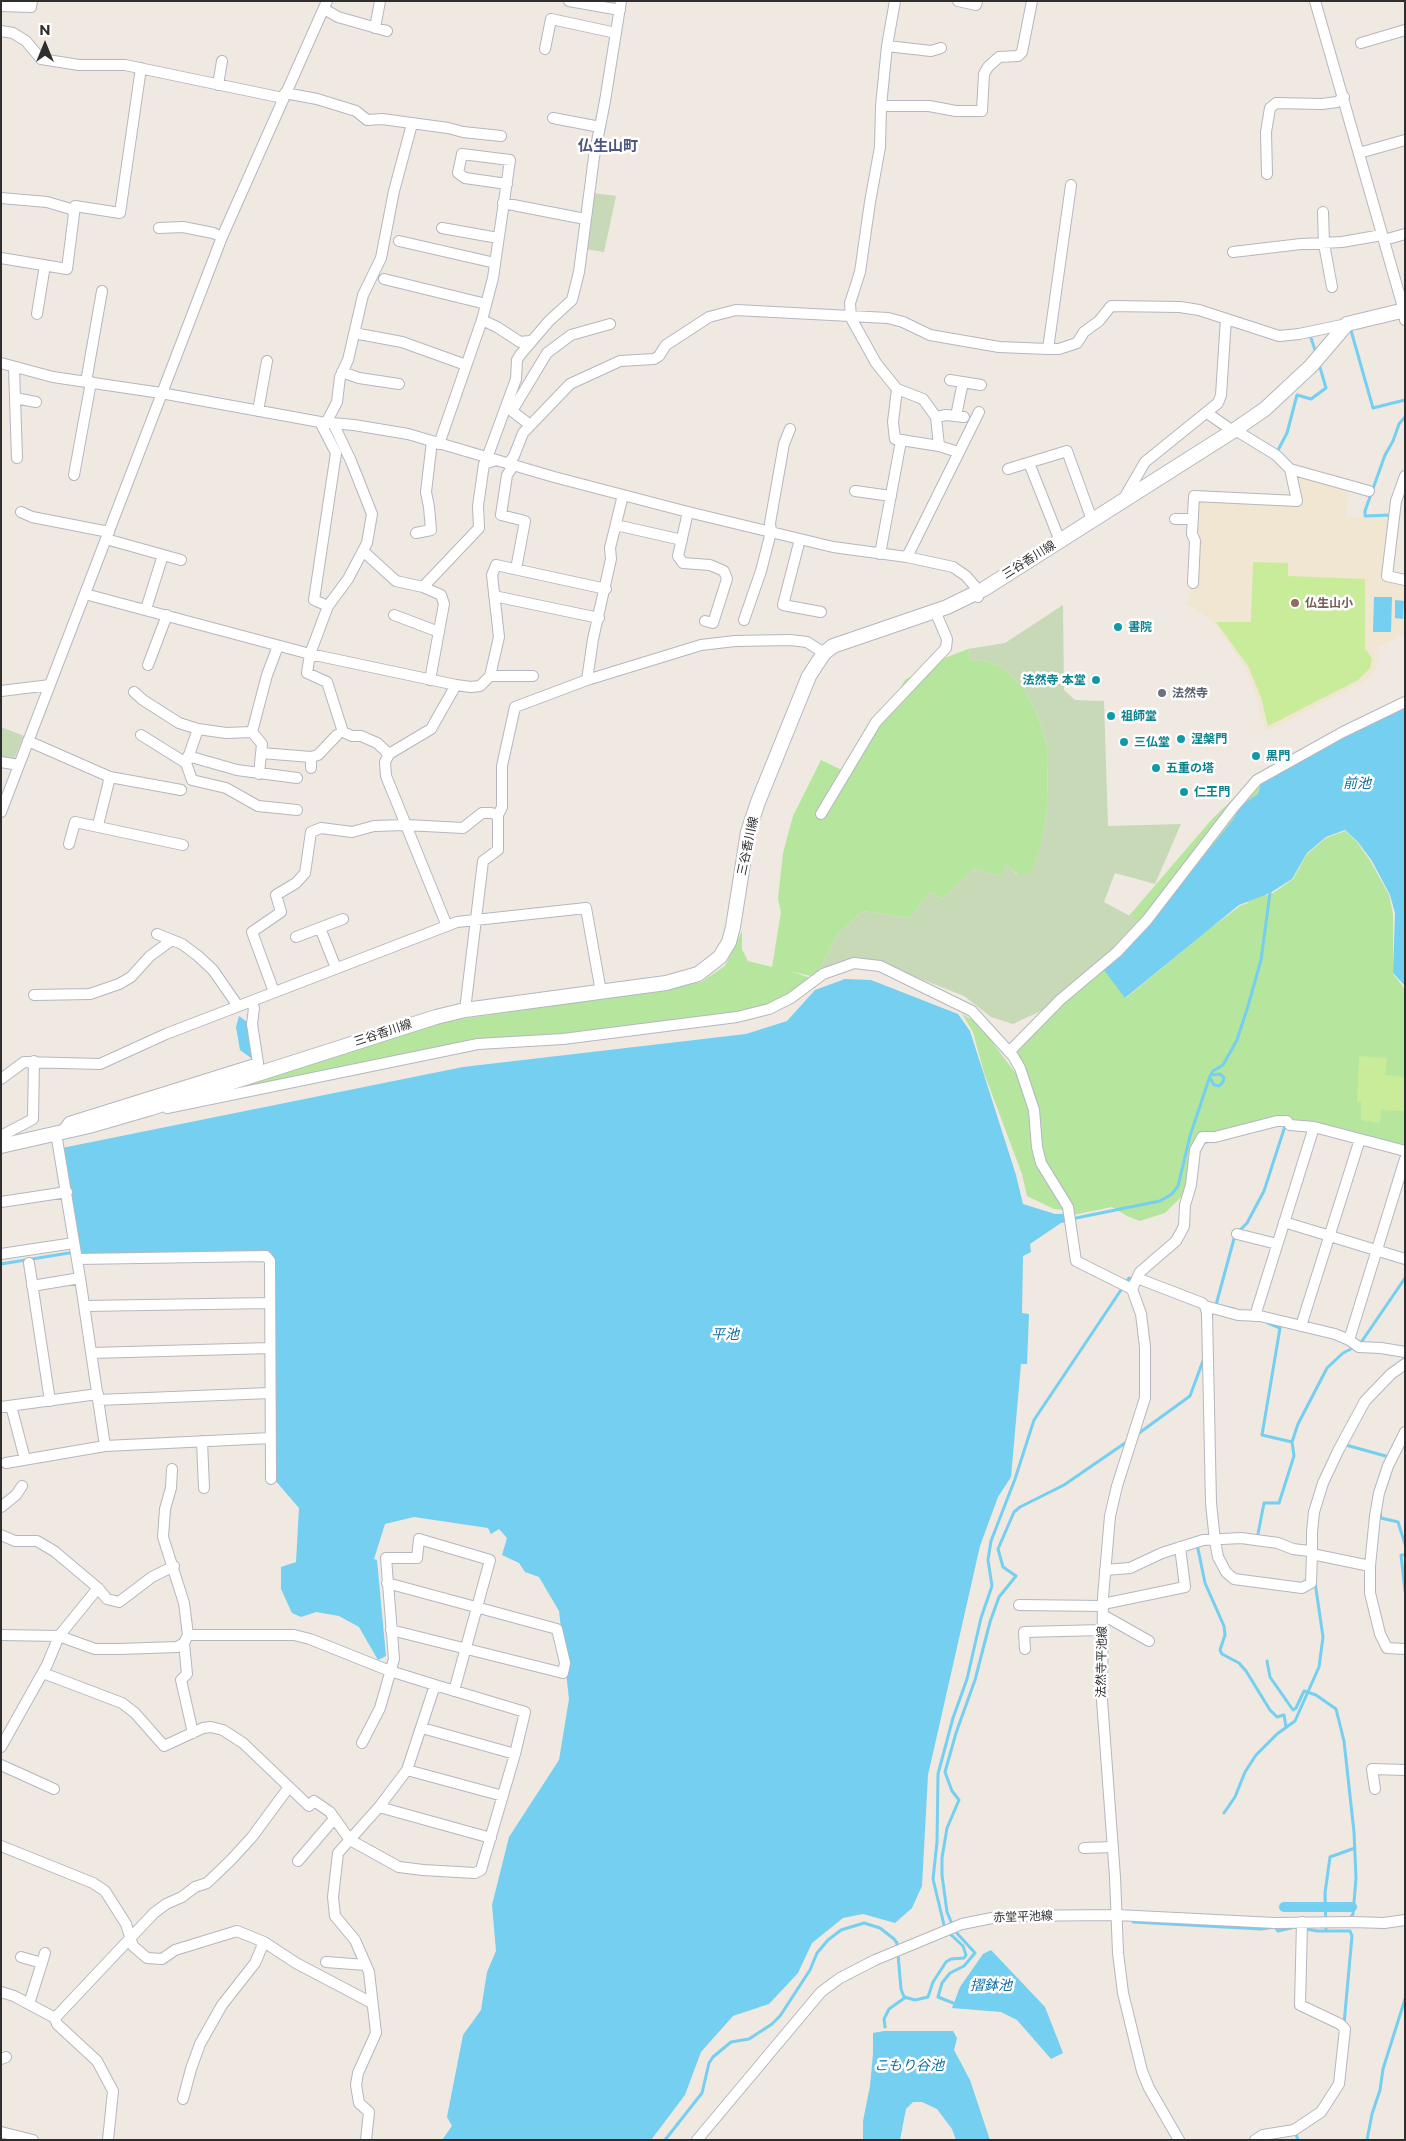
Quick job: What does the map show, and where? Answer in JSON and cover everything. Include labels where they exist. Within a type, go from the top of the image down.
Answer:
[{"type":"main road","points":[[1346,324],[1404,313]]},
{"type":"main road","name":"三谷香川線","points":[[1,1146],[151,1108],[418,1022],[465,1010],[683,980],[698,974],[720,957],[729,942],[734,927],[748,832],[758,802],[809,676],[824,653],[844,641],[935,611],[978,594],[1265,409],[1293,384],[1346,324]]},
{"type":"street","points":[[1,6],[31,7],[32,1]]},
{"type":"street","points":[[375,28],[380,1]]},
{"type":"street","points":[[423,587],[480,528],[478,506],[484,464],[492,459],[516,379],[517,360],[530,341],[572,300],[579,272],[585,219],[620,6],[569,1]]},
{"type":"street","points":[[895,1],[887,46],[881,106],[879,157],[870,202],[860,272],[850,303],[851,318],[876,363],[897,389],[922,399],[936,417],[939,446]]},
{"type":"street","points":[[958,1],[976,5],[977,1]]},
{"type":"street","points":[[881,106],[929,106],[956,111],[982,111],[984,74],[988,67],[999,57],[1018,56],[1022,52],[1032,1]]},
{"type":"street","points":[[1315,1],[1344,97],[1404,313]]},
{"type":"street","points":[[1,812],[3,801],[20,765],[222,237],[325,5],[338,16],[387,31]]},
{"type":"street","points":[[545,49],[552,19],[616,33]]},
{"type":"street","points":[[1361,43],[1405,30]]},
{"type":"street","points":[[1,31],[12,33],[26,42],[41,58],[79,65],[125,65],[218,85],[284,96],[316,99],[356,111],[367,120],[382,119],[448,128],[462,132],[501,136]]},
{"type":"street","points":[[887,46],[931,50],[941,48]]},
{"type":"street","points":[[218,85],[222,61]]},
{"type":"street","points":[[1,258],[67,269],[75,206],[120,212],[141,68]]},
{"type":"street","points":[[1267,174],[1266,132],[1270,108],[1276,103],[1322,104],[1337,102],[1344,97]]},
{"type":"street","points":[[553,118],[600,127]]},
{"type":"street","points":[[328,606],[314,600],[336,453],[327,423],[338,402],[342,372],[348,360],[363,295],[381,258],[394,191],[412,124]]},
{"type":"street","points":[[1359,153],[1405,140]]},
{"type":"street","points":[[416,533],[430,530],[430,507],[426,492],[436,442],[482,320],[495,263],[510,160],[462,154],[458,173],[464,178],[506,184]]},
{"type":"street","points":[[1048,349],[1071,185]]},
{"type":"street","points":[[1,198],[47,202],[74,210]]},
{"type":"street","points":[[504,203],[585,219]]},
{"type":"street","points":[[1323,212],[1324,244],[1332,288]]},
{"type":"street","points":[[159,228],[183,227],[213,233],[222,237]]},
{"type":"street","points":[[442,228],[498,238]]},
{"type":"street","points":[[1233,252],[1301,244],[1324,244],[1405,234]]},
{"type":"street","points":[[399,241],[495,263]]},
{"type":"street","points":[[37,314],[45,265]]},
{"type":"street","points":[[384,279],[486,304]]},
{"type":"street","points":[[74,475],[102,291]]},
{"type":"street","points":[[516,569],[525,522],[501,515],[506,475],[523,434],[530,425],[570,384],[620,361],[654,359],[672,341],[709,317],[720,313],[744,310],[851,318],[895,319],[930,335],[1000,347],[1048,349],[1059,349],[1077,343],[1084,332],[1099,321],[1111,306],[1180,307],[1199,310],[1279,336],[1299,334],[1346,324]]},
{"type":"street","points":[[1122,501],[1145,462],[1218,403],[1221,395],[1226,319]]},
{"type":"street","points":[[482,320],[520,342],[530,341]]},
{"type":"street","points":[[530,425],[512,411],[547,353],[571,335],[610,324]]},
{"type":"street","points":[[359,334],[402,342],[466,365]]},
{"type":"street","points":[[258,411],[266,361]]},
{"type":"street","points":[[1,363],[53,377],[161,393],[327,423],[354,424],[408,434],[492,459],[688,512],[833,546],[906,557],[957,568],[978,594]]},
{"type":"street","points":[[14,368],[17,458]]},
{"type":"street","points":[[342,372],[359,378],[399,384]]},
{"type":"street","points":[[950,380],[981,385]]},
{"type":"street","points":[[936,417],[946,415],[960,417],[963,382]]},
{"type":"street","points":[[897,389],[893,422],[895,439],[939,446],[958,452]]},
{"type":"street","points":[[15,398],[36,402]]},
{"type":"street","points":[[906,557],[979,412]]},
{"type":"street","points":[[1192,583],[1195,541],[1192,534],[1194,496],[1298,501],[1290,469],[1276,454],[1240,433],[1233,431],[1207,413]]},
{"type":"street","points":[[327,423],[351,461],[372,514],[367,543],[348,579],[328,606],[310,654],[307,673],[327,682],[343,732],[352,736],[361,736],[377,743],[389,754]]},
{"type":"street","points":[[744,620],[761,571],[771,532],[770,523],[784,444],[790,429]]},
{"type":"street","points":[[880,554],[901,441]]},
{"type":"street","points":[[1008,469],[1067,452],[1092,520]]},
{"type":"street","points":[[1029,463],[1060,541]]},
{"type":"street","points":[[1290,469],[1369,491]]},
{"type":"street","points":[[1405,476],[1396,501],[1387,576],[1405,580]]},
{"type":"street","points":[[855,491],[891,496]]},
{"type":"street","points":[[587,680],[606,588],[611,559],[610,548],[623,495]]},
{"type":"street","points":[[20,512],[32,517],[107,535],[181,560]]},
{"type":"street","points":[[688,512],[678,556],[682,562],[710,565],[724,571],[726,579],[713,623],[705,621]]},
{"type":"street","points":[[1175,519],[1193,519]]},
{"type":"street","points":[[616,525],[682,540]]},
{"type":"street","points":[[800,538],[783,605],[822,612]]},
{"type":"street","points":[[363,551],[396,581],[423,587],[441,595],[444,604],[430,680]]},
{"type":"street","points":[[146,609],[163,555]]},
{"type":"street","points":[[85,594],[310,654],[456,685],[480,686],[490,676],[499,637],[492,575],[496,565],[606,588]]},
{"type":"street","points":[[494,596],[599,618]]},
{"type":"street","points":[[821,814],[876,722],[946,648],[947,639],[935,611]]},
{"type":"street","points":[[148,665],[167,615]]},
{"type":"street","points":[[394,615],[439,632]]},
{"type":"street","points":[[465,1010],[484,861],[498,850],[498,815],[502,807],[502,766],[515,707],[587,680],[702,645],[735,641],[790,640],[808,642],[824,653]]},
{"type":"street","points":[[252,732],[267,675],[278,646]]},
{"type":"street","points":[[490,676],[533,676]]},
{"type":"street","points":[[1,692],[50,685]]},
{"type":"street","points":[[447,926],[386,776],[385,762],[389,754],[431,730],[456,685]]},
{"type":"street","points":[[134,692],[179,723],[198,729],[226,733],[252,732]]},
{"type":"street","points":[[1009,1052],[1060,1000],[1117,952],[1147,920],[1233,808],[1257,780],[1343,732],[1405,702]]},
{"type":"street","points":[[198,729],[187,760],[192,780],[226,788],[258,806],[297,810]]},
{"type":"street","points":[[252,732],[262,744],[258,774]]},
{"type":"street","points":[[142,735],[187,760],[258,774],[297,778]]},
{"type":"street","points":[[261,753],[311,762],[337,735]]},
{"type":"street","points":[[28,741],[110,777],[181,790]]},
{"type":"street","points":[[1,762],[20,765]]},
{"type":"street","points":[[98,825],[110,777]]},
{"type":"street","points":[[274,992],[252,932],[281,912],[276,895],[296,883],[305,873],[308,841],[311,832],[321,828],[352,832],[374,826],[406,825],[463,828],[482,813],[498,815]]},
{"type":"street","points":[[68,844],[75,822],[98,825],[183,845]]},
{"type":"street","points":[[1,1079],[24,1062],[100,1064],[166,1034],[458,922],[586,908],[601,992]]},
{"type":"street","points":[[296,937],[343,919]]},
{"type":"street","points":[[320,928],[336,968]]},
{"type":"street","points":[[157,934],[182,944],[213,970],[238,1006]]},
{"type":"street","points":[[34,995],[90,994],[119,984],[131,977],[150,956],[172,940]]},
{"type":"street","points":[[151,1108],[158,1110],[199,1103],[478,1044],[563,1039],[737,1017],[769,1009],[791,998],[823,974],[854,964],[880,966],[972,1011],[1009,1052],[1020,1068],[1032,1103],[1037,1148],[1041,1163],[1069,1211],[1076,1261],[1132,1289],[1140,1272],[1176,1241],[1184,1226],[1185,1205],[1191,1185],[1194,1150],[1202,1137],[1222,1136],[1277,1121],[1287,1121],[1290,1125],[1314,1127],[1405,1151]]},
{"type":"street","points":[[105,1446],[66,1192],[59,1132],[69,1122],[258,1063],[252,1024],[254,1008],[251,1002]]},
{"type":"street","points":[[1,1136],[33,1119],[34,1061]]},
{"type":"street","points":[[1255,1316],[1314,1127]]},
{"type":"street","points":[[1301,1326],[1360,1139]]},
{"type":"street","points":[[1349,1340],[1405,1159]]},
{"type":"street","points":[[1,1202],[66,1192]]},
{"type":"street","points":[[1284,1222],[1405,1259]]},
{"type":"street","points":[[1237,1234],[1277,1244]]},
{"type":"street","points":[[1,1254],[74,1242]]},
{"type":"street","points":[[77,1259],[266,1256],[270,1261],[271,1479]]},
{"type":"street","points":[[29,1264],[50,1401]]},
{"type":"street","points":[[32,1286],[80,1278]]},
{"type":"street","points":[[1137,1278],[1202,1303],[1205,1306],[1238,1315],[1255,1316],[1301,1326],[1349,1340],[1359,1348],[1381,1348],[1405,1352]]},
{"type":"street","name":"法然寺平池線","points":[[1132,1289],[1140,1309],[1143,1329],[1146,1380],[1145,1398],[1113,1499],[1105,1570],[1102,1700],[1113,1847],[1118,1953],[1124,1993],[1142,2071],[1149,2088],[1179,2140]]},
{"type":"street","points":[[85,1306],[270,1303]]},
{"type":"street","points":[[1205,1306],[1207,1313],[1211,1503],[1214,1540],[1218,1557],[1228,1575],[1234,1579],[1306,1587],[1311,1583],[1314,1512],[1323,1483],[1365,1402],[1391,1374],[1405,1364]]},
{"type":"street","points":[[92,1353],[270,1348]]},
{"type":"street","points":[[25,1459],[6,1407],[98,1397],[270,1393]]},
{"type":"street","points":[[1405,1432],[1388,1466],[1379,1494],[1370,1566],[1370,1593],[1380,1634],[1388,1648],[1405,1649]]},
{"type":"street","points":[[6,1463],[105,1446],[271,1438]]},
{"type":"street","points":[[202,1441],[204,1488]]},
{"type":"street","points":[[172,1469],[171,1488],[165,1509],[163,1537],[174,1566],[184,1603],[187,1674],[181,1680],[193,1733]]},
{"type":"street","points":[[1,1507],[16,1495],[22,1486]]},
{"type":"street","points":[[1,1535],[15,1541],[37,1541],[54,1550],[98,1588],[107,1599],[119,1602],[152,1577],[174,1566]]},
{"type":"street","points":[[1105,1570],[1130,1568],[1180,1547],[1203,1540],[1240,1538],[1278,1543],[1293,1549],[1309,1551],[1312,1554],[1370,1566]]},
{"type":"street","points":[[362,1743],[380,1708],[394,1659],[386,1558],[417,1558],[419,1539],[490,1560],[454,1691]]},
{"type":"street","points":[[1019,1606],[1103,1608],[1153,1593],[1185,1587],[1178,1569],[1180,1547]]},
{"type":"street","points":[[387,1583],[558,1629],[565,1664],[563,1673],[391,1630]]},
{"type":"street","points":[[1150,1583],[1153,1593]]},
{"type":"street","points":[[1,1747],[43,1673],[59,1636],[98,1588]]},
{"type":"street","points":[[1103,1608],[1149,1641]]},
{"type":"street","points":[[1025,1649],[1024,1632],[1055,1635],[1103,1630]]},
{"type":"street","points":[[1,1636],[59,1636],[95,1649],[177,1648],[186,1639],[294,1636],[310,1639],[390,1671],[435,1686],[525,1712],[515,1754],[480,1870],[475,1873],[399,1867],[350,1840],[330,1812],[314,1802],[309,1806],[243,1743],[223,1730],[211,1727],[164,1746],[135,1714],[122,1703],[43,1673]]},
{"type":"street","points":[[366,2140],[369,2112],[359,2103],[356,2085],[358,2074],[376,2033],[369,1972],[355,1940],[335,1916],[333,1896],[338,1853],[379,1807],[407,1770],[435,1686]]},
{"type":"street","points":[[422,1728],[515,1754]]},
{"type":"street","points":[[1,1765],[54,1789]]},
{"type":"street","points":[[1375,1789],[1372,1768],[1405,1770]]},
{"type":"street","points":[[407,1770],[503,1796]]},
{"type":"street","points":[[55,2018],[154,1913],[195,1887],[207,1883],[252,1837],[289,1787]]},
{"type":"street","points":[[379,1807],[491,1838]]},
{"type":"street","points":[[298,1861],[334,1819]]},
{"type":"street","points":[[1,1846],[92,1883],[105,1891],[126,1924],[133,1946],[147,1958],[154,1960],[162,1959],[175,1950],[237,1932],[264,1942],[296,1963],[372,2003]]},
{"type":"street","points":[[1084,1848],[1113,1847]]},
{"type":"street","name":"赤堂平池線","points":[[697,2140],[821,1992],[860,1967],[962,1924],[1002,1916],[1117,1915],[1250,1922],[1384,1923],[1405,1920]]},
{"type":"street","points":[[1255,2140],[1263,2134],[1294,2130],[1322,2112],[1339,2084],[1344,2029],[1340,2024],[1300,2005],[1302,1922]]},
{"type":"street","points":[[183,2099],[190,2069],[200,2044],[222,2006],[255,1963],[264,1942]]},
{"type":"street","points":[[29,2004],[45,1953]]},
{"type":"street","points":[[21,1957],[42,1963]]},
{"type":"street","points":[[326,1962],[366,1965]]},
{"type":"street","points":[[1,1992],[55,2018],[57,2024],[97,2061],[114,2091],[108,2140]]},
{"type":"street","points":[[1,2132],[32,2140]]},
{"type":"shaded area","name":"仏生山小","points":[[1304,476],[1349,490],[1346,517],[1391,517],[1382,578],[1405,584],[1405,634],[1376,648],[1379,655],[1378,662],[1375,670],[1366,680],[1270,730],[1266,730],[1261,718],[1257,697],[1244,666],[1222,634],[1207,617],[1186,604],[1190,596],[1199,537],[1197,531],[1199,499],[1294,503],[1297,479]]},
{"type":"green space","points":[[593,193],[616,196],[604,252],[586,249]]},
{"type":"green space","points":[[1253,562],[1288,563],[1288,576],[1365,579],[1365,649],[1372,658],[1370,668],[1358,680],[1268,726],[1261,697],[1248,666],[1216,622],[1251,622]]},
{"type":"green space","points":[[1063,605],[1064,690],[1075,700],[1104,701],[1108,826],[1181,824],[1155,884],[1115,873],[1104,902],[1141,922],[1043,1010],[1013,1024],[991,1017],[964,996],[903,972],[867,961],[815,977],[839,933],[863,911],[910,918],[930,892],[943,899],[974,869],[1002,876],[1007,862],[1010,869],[1017,874],[1031,874],[1041,845],[1047,810],[1048,748],[1037,714],[1023,687],[1000,666],[983,660],[971,661],[968,649],[1005,643]]},
{"type":"green space","points":[[968,649],[971,661],[983,660],[1000,666],[1023,687],[1037,714],[1048,748],[1047,810],[1041,846],[1031,874],[1018,874],[1010,869],[1007,863],[1002,876],[974,869],[943,899],[930,892],[910,918],[863,911],[839,933],[815,977],[789,971],[814,979],[769,1008],[709,1019],[483,1042],[202,1097],[427,1024],[660,990],[701,982],[725,966],[742,931],[742,949],[748,961],[772,967],[781,912],[778,899],[783,853],[793,816],[821,760],[848,773],[905,680],[932,663]]},
{"type":"green space","points":[[1,727],[24,736],[14,759],[1,758]]},
{"type":"green space","points":[[1335,745],[1242,829],[1265,895],[1270,895],[1293,879],[1307,854],[1326,838],[1345,831],[1357,842],[1371,862],[1389,895],[1393,914],[1393,974],[1405,989],[1405,1147],[1338,1128],[1283,1119],[1200,1146],[1188,1190],[1165,1213],[1140,1221],[1112,1207],[1073,1215],[1062,1187],[1045,1163],[1031,1086],[1011,1042],[1041,1022],[1101,973],[1091,960],[1213,818],[1255,778]],"holes":[[[1240,883],[1248,903],[1240,906],[1207,931],[1126,998],[1123,995]]]},
{"type":"green space","points":[[962,1014],[978,1023],[1022,1082],[1031,1105],[1037,1159],[1044,1180],[1059,1194],[1064,1210],[1054,1209],[1027,1196],[1022,1174],[984,1073],[973,1032]]},
{"type":"green space","points":[[1359,1056],[1387,1058],[1385,1075],[1405,1077],[1405,1111],[1381,1110],[1380,1123],[1361,1120],[1361,1102],[1357,1102]]},
{"type":"water","points":[[1374,597],[1392,597],[1391,632],[1373,632]]},
{"type":"water","points":[[1395,600],[1404,601],[1403,619],[1395,618]]},
{"type":"water","name":"前池","points":[[1405,705],[1405,986],[1393,973],[1395,913],[1390,895],[1372,861],[1358,842],[1345,830],[1326,837],[1307,853],[1292,879],[1270,893],[1239,905],[1125,998],[1104,970],[1150,923],[1232,821],[1242,805],[1258,794],[1263,777]]},
{"type":"water","name":"平池","points":[[845,979],[871,980],[958,1014],[970,1031],[1016,1175],[1023,1204],[1055,1214],[1066,1214],[1067,1222],[1061,1223],[1030,1244],[1031,1252],[1023,1256],[1022,1313],[1029,1314],[1027,1364],[1021,1364],[1011,1477],[998,1497],[980,1546],[928,1775],[922,1886],[912,1908],[895,1923],[863,1914],[843,1918],[812,1943],[798,1973],[769,2004],[733,2016],[701,2052],[685,2095],[651,2140],[442,2140],[452,2126],[447,2117],[463,2035],[481,2010],[487,1972],[496,1951],[492,1905],[509,1837],[559,1760],[569,1699],[559,1611],[539,1577],[525,1572],[519,1563],[502,1555],[507,1538],[499,1529],[491,1534],[488,1528],[414,1517],[385,1524],[374,1559],[377,1560],[386,1656],[378,1660],[359,1627],[339,1616],[316,1612],[301,1617],[292,1613],[281,1589],[281,1567],[296,1562],[299,1508],[274,1479],[272,1253],[79,1255],[62,1148],[463,1067],[746,1034],[787,1021],[815,990]]},
{"type":"water","points":[[239,1016],[247,1022],[254,1054],[251,1058],[240,1050],[236,1027]]},
{"type":"water","name":"摺鉢池","points":[[991,1950],[1045,2007],[1063,2053],[1051,2059],[1017,2020],[1001,2012],[952,2008],[960,1987],[983,1954]]},
{"type":"water","name":"こもり谷池","points":[[884,2031],[953,2031],[957,2038],[954,2050],[970,2080],[990,2140],[956,2140],[952,2129],[937,2109],[922,2102],[913,2102],[906,2109],[900,2140],[863,2140],[863,2121],[870,2086],[873,2054],[873,2033]]},
{"type":"waterway","points":[[1350,327],[1373,408],[1405,400]]},
{"type":"waterway","points":[[1312,334],[1310,335],[1316,353]]},
{"type":"waterway","points":[[1277,452],[1287,433],[1297,395],[1311,399],[1326,388],[1319,364]]},
{"type":"waterway","points":[[1392,517],[1392,515],[1365,516],[1365,511],[1385,455],[1393,441],[1399,424],[1405,417]]},
{"type":"waterway","points":[[1076,1218],[1160,1201],[1172,1194],[1178,1186],[1190,1136],[1210,1076],[1213,1071],[1223,1065],[1237,1040],[1248,1006],[1261,960],[1270,893]]},
{"type":"waterway","points":[[1210,1078],[1214,1085],[1219,1086],[1223,1082],[1224,1078],[1220,1074],[1211,1075]]},
{"type":"waterway","points":[[1234,1309],[1216,1305],[1235,1235],[1247,1223],[1264,1191],[1286,1123]]},
{"type":"waterway","points":[[1,1264],[69,1253]]},
{"type":"waterway","points":[[665,2140],[702,2093],[709,2063],[713,2057],[731,2042],[749,2039],[772,2024],[780,2016],[810,1970],[817,1953],[828,1940],[841,1930],[864,1923],[880,1928],[894,1939],[897,1943],[901,1989],[904,1997],[915,2000],[928,1997],[933,1982],[946,1962],[951,1959],[964,1958],[966,1955],[963,1946],[945,1929],[933,1879],[937,1842],[938,1774],[953,1718],[967,1679],[981,1618],[992,1586],[988,1560],[991,1541],[1015,1479],[1034,1420],[1129,1278],[1135,1281]]},
{"type":"waterway","points":[[1360,1344],[1405,1278]]},
{"type":"waterway","points":[[1257,1539],[1264,1503],[1279,1503],[1294,1456],[1292,1442],[1262,1435],[1280,1328],[1268,1323]]},
{"type":"waterway","points":[[1292,1442],[1298,1424],[1327,1368],[1343,1353],[1355,1347]]},
{"type":"waterway","points":[[1135,1436],[1190,1396],[1204,1358]]},
{"type":"waterway","points":[[958,2005],[938,1997],[942,1983],[950,1973],[964,1966],[975,1953],[955,1931],[947,1912],[942,1875],[942,1858],[947,1828],[959,1800],[952,1791],[945,1772],[956,1733],[975,1680],[990,1622],[999,1597],[1016,1576],[1003,1567],[998,1549],[1014,1512],[1020,1507],[1064,1485],[1128,1441]]},
{"type":"waterway","points":[[1346,1445],[1389,1457]]},
{"type":"waterway","points":[[1380,1512],[1381,1518],[1398,1522],[1405,1544]]},
{"type":"waterway","points":[[1197,1544],[1205,1583],[1224,1626],[1225,1635],[1220,1650],[1222,1654],[1239,1663],[1246,1671],[1270,1710],[1277,1717],[1284,1715],[1286,1727]]},
{"type":"waterway","points":[[1405,1555],[1401,1555],[1405,1591]]},
{"type":"waterway","points":[[1224,1813],[1235,1797],[1245,1772],[1256,1755],[1277,1734],[1295,1721],[1319,1667],[1323,1637],[1315,1582]]},
{"type":"waterway","points":[[1267,1661],[1270,1677],[1293,1710],[1296,1708],[1304,1691],[1316,1695],[1336,1709],[1344,1741],[1354,1832],[1356,1878],[1353,1914],[1349,1920]]},
{"type":"waterway","points":[[1326,1931],[1325,1893],[1330,1857],[1355,1848]]},
{"type":"waterway","points":[[1284,1907],[1352,1907]]},
{"type":"waterway","points":[[1133,1922],[1261,1929],[1275,1927],[1278,1931],[1295,1927],[1317,1931],[1350,1931],[1352,1936],[1344,2024]]},
{"type":"waterway","points":[[885,2027],[884,2019],[889,2009],[906,1997]]},
{"type":"waterway","points":[[1367,2140],[1372,2114],[1380,2090],[1383,2069],[1405,1999]]},
{"type":"waterway","points":[[1295,2131],[1298,2140]]},
{"type":"place","name":"仏生山小","points":[[1295,603]]},
{"type":"place","name":"書院","points":[[1118,627]]},
{"type":"place","name":"法然寺 本堂","points":[[1096,680]]},
{"type":"place","name":"法然寺","points":[[1162,693]]},
{"type":"place","name":"祖師堂","points":[[1111,716]]},
{"type":"place","name":"涅槃門","points":[[1181,739]]},
{"type":"place","name":"三仏堂","points":[[1124,742]]},
{"type":"place","name":"黒門","points":[[1256,756]]},
{"type":"place","name":"五重の塔","points":[[1156,768]]},
{"type":"place","name":"仁王門","points":[[1184,792]]},
{"type":"district","name":"仏生山町","points":[[608,147]]}]
